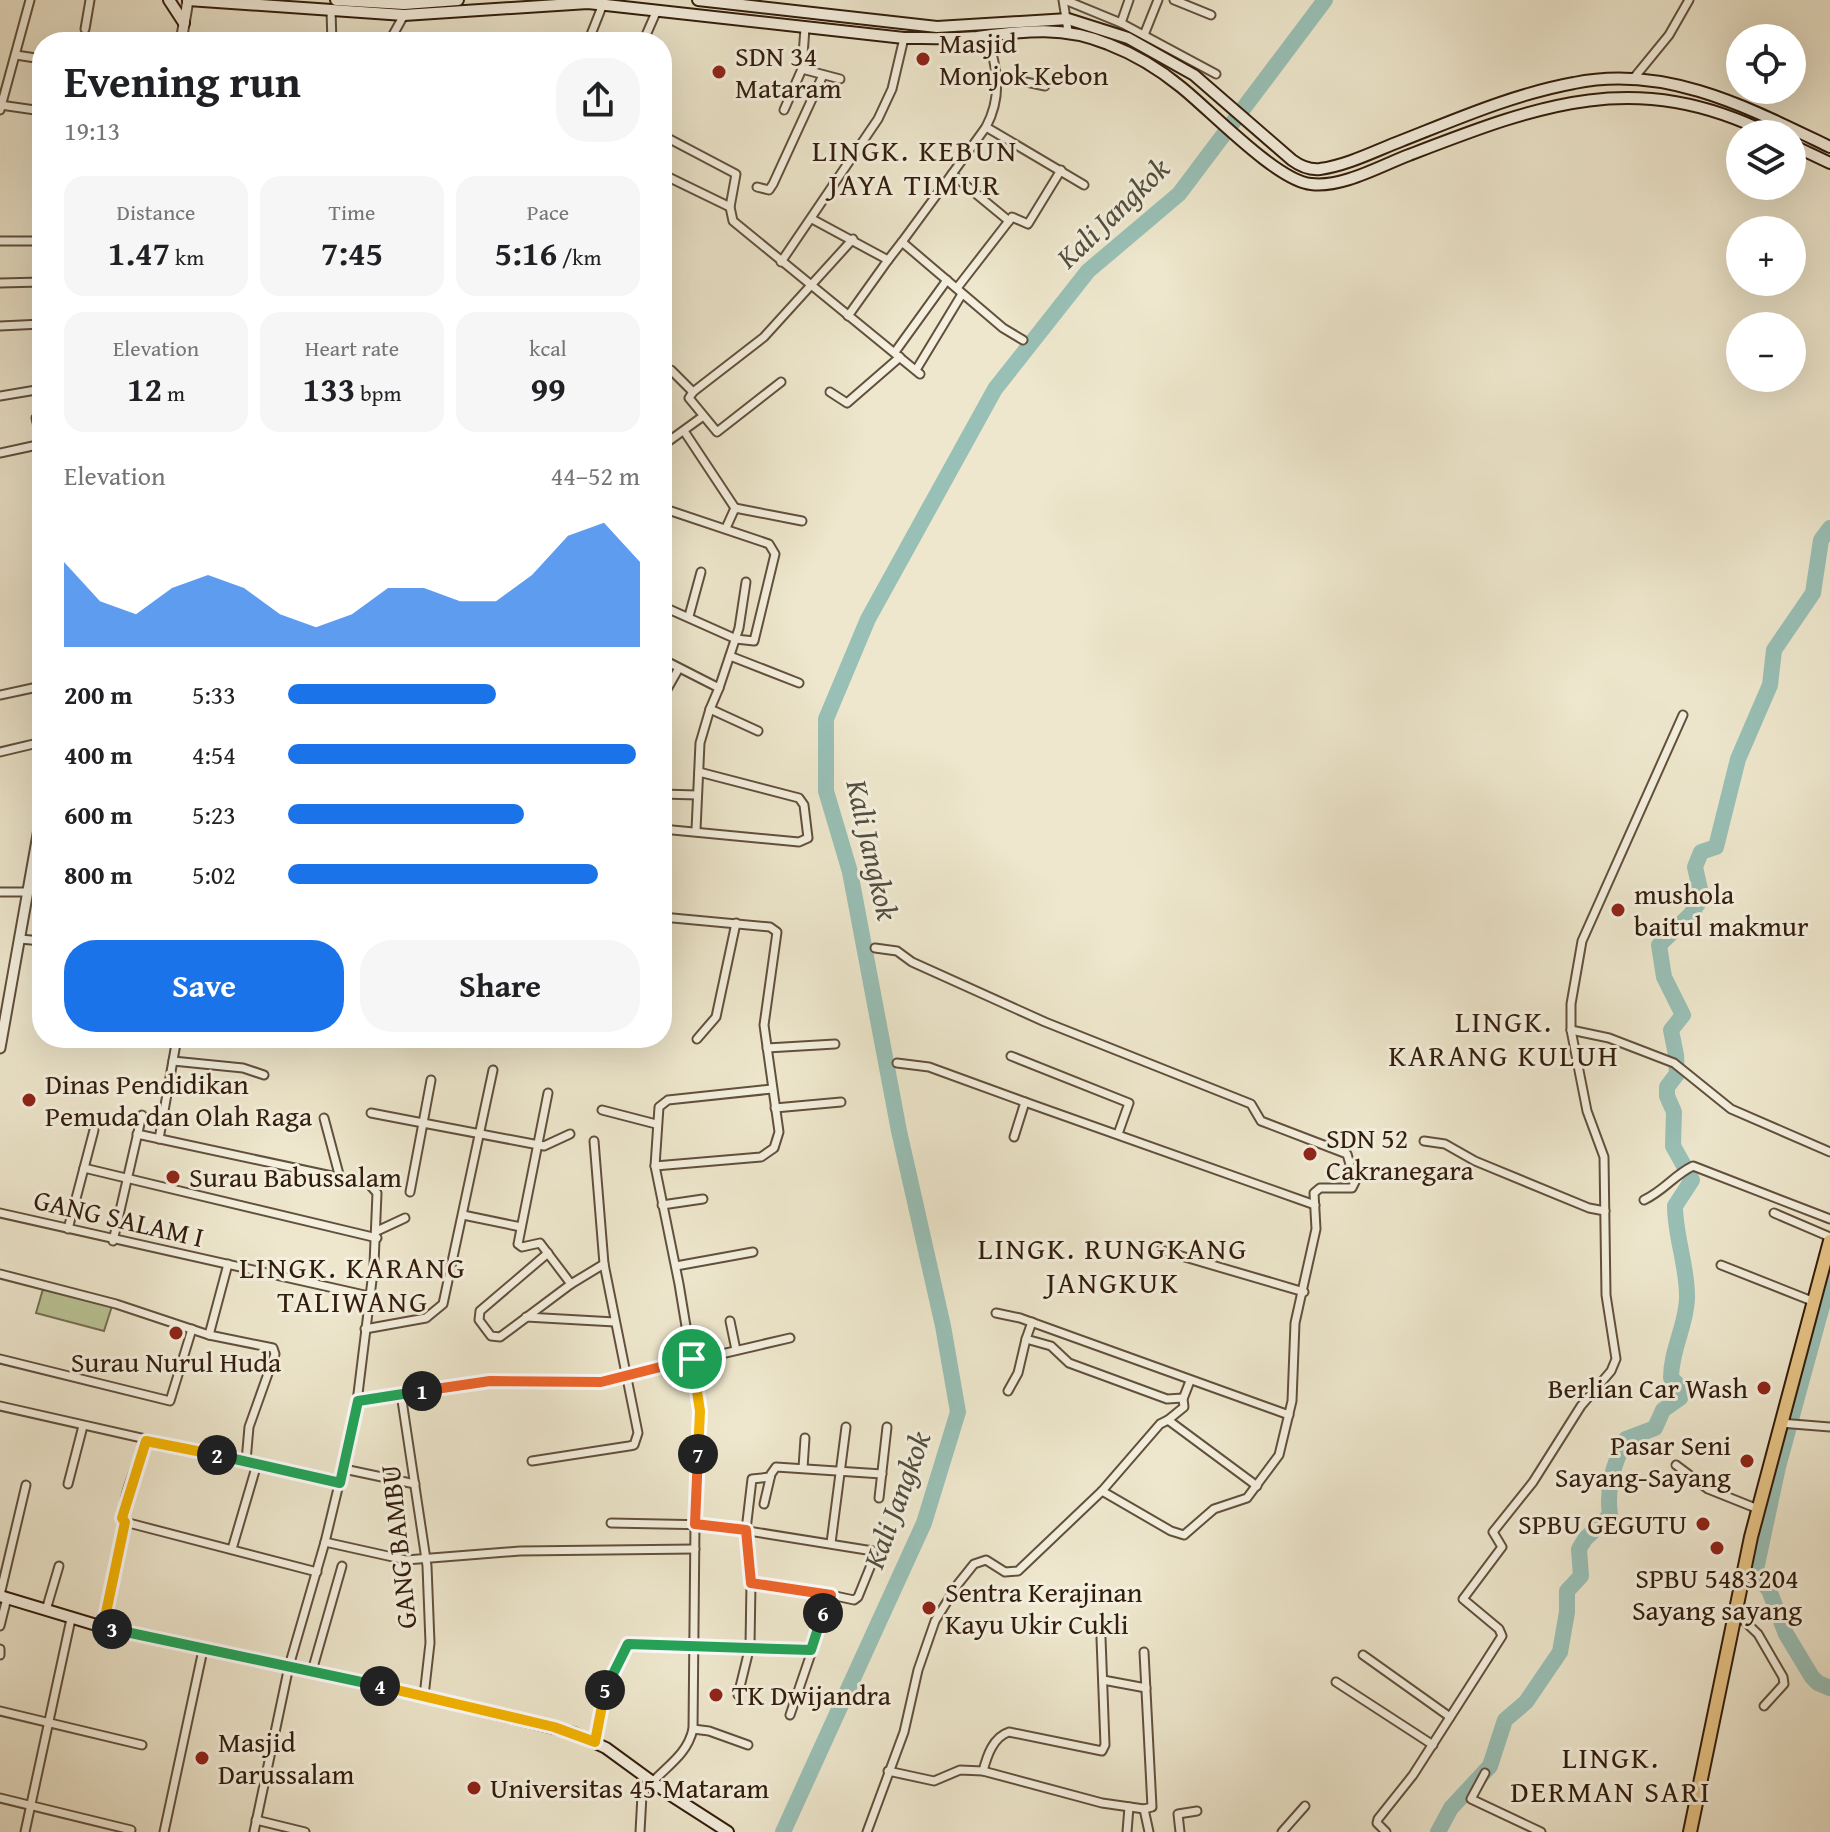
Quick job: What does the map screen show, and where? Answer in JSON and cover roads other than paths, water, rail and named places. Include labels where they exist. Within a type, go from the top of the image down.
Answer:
[{"type":"highway","points":[[1690,1832],[1758,1509],[1787,1424],[1812,1301],[1830,1239]]},
{"type":"main road","points":[[169,0],[184,23]]},
{"type":"main road","points":[[188,0],[404,6],[559,2],[603,4],[904,38],[1068,31],[1126,52],[1182,88],[1280,171],[1312,184],[1329,184],[1495,121],[1571,101],[1615,96],[1679,102],[1738,120]]},
{"type":"main road","points":[[404,6],[458,0]]},
{"type":"main road","points":[[698,0],[908,25],[961,27],[1068,19],[1128,38],[1194,75],[1299,165],[1318,169],[1353,160],[1535,91],[1578,82],[1633,79],[1669,82],[1733,101],[1830,147]]},
{"type":"main road","points":[[840,16],[840,31]]},
{"type":"main road","points":[[1806,152],[1830,163]]},
{"type":"main road","points":[[2,1596],[103,1627],[554,1727],[595,1742],[728,1832]]},
{"type":"street","points":[[30,0],[0,107],[32,110]]},
{"type":"street","points":[[85,29],[90,0]]},
{"type":"street","points":[[183,32],[188,0]]},
{"type":"street","points":[[1064,0],[1068,31]]},
{"type":"street","points":[[1064,0],[1121,23],[1216,74]]},
{"type":"street","points":[[1121,23],[1129,0]]},
{"type":"street","points":[[1144,35],[1158,0]]},
{"type":"street","points":[[1174,0],[1211,15]]},
{"type":"street","points":[[1633,79],[1669,35],[1689,0]]},
{"type":"street","points":[[592,32],[603,4]]},
{"type":"street","points":[[333,32],[334,5]]},
{"type":"street","points":[[393,32],[404,6]]},
{"type":"street","points":[[647,32],[657,10]]},
{"type":"street","points":[[784,110],[802,69],[805,28]]},
{"type":"street","points":[[848,316],[986,127],[996,100],[997,76],[987,35]]},
{"type":"street","points":[[781,262],[887,102],[904,38]]},
{"type":"street","points":[[16,55],[32,57]]},
{"type":"street","points":[[802,69],[840,79]]},
{"type":"street","points":[[757,187],[769,190],[773,184],[823,75]]},
{"type":"street","points":[[997,76],[1045,86]]},
{"type":"street","points":[[986,127],[1084,185]]},
{"type":"street","points":[[672,140],[736,174],[730,207],[733,221],[811,288],[918,372],[959,291],[1009,221],[1014,217],[1028,224],[1061,170]]},
{"type":"street","points":[[952,174],[1009,221]]},
{"type":"street","points":[[672,179],[730,207]]},
{"type":"street","points":[[812,219],[888,260]]},
{"type":"street","points":[[781,382],[717,432],[690,400],[693,392],[764,337],[853,239]]},
{"type":"street","points":[[0,241],[32,241]]},
{"type":"street","points":[[902,242],[1023,340]]},
{"type":"street","points":[[830,392],[847,403],[898,355],[947,280]]},
{"type":"street","points":[[0,283],[32,282]]},
{"type":"street","points":[[0,326],[32,324]]},
{"type":"street","points":[[672,371],[693,392]]},
{"type":"street","points":[[0,396],[32,391]]},
{"type":"street","points":[[672,439],[702,417]]},
{"type":"street","points":[[684,431],[735,508],[802,521]]},
{"type":"street","points":[[0,453],[32,446]]},
{"type":"street","points":[[726,528],[735,508]]},
{"type":"street","points":[[672,511],[769,544],[775,550],[756,639],[736,639],[672,610]]},
{"type":"street","points":[[689,616],[701,572]]},
{"type":"street","points":[[696,830],[701,735],[736,639],[746,582]]},
{"type":"street","points":[[730,656],[799,683]]},
{"type":"street","points":[[672,664],[719,688]]},
{"type":"street","points":[[672,680],[679,668]]},
{"type":"street","points":[[0,695],[32,688]]},
{"type":"street","points":[[710,709],[758,731]]},
{"type":"street","points":[[1386,1832],[1377,1823],[1378,1819],[1433,1745],[1502,1636],[1499,1629],[1466,1603],[1463,1596],[1502,1547],[1493,1535],[1495,1529],[1533,1482],[1581,1406],[1611,1371],[1616,1359],[1606,1306],[1604,1157],[1587,1111],[1571,1030],[1572,990],[1582,941],[1683,715]]},
{"type":"street","points":[[0,752],[32,744]]},
{"type":"street","points":[[672,829],[799,842],[805,841],[809,835],[804,805],[799,798],[699,772]]},
{"type":"street","points":[[672,794],[697,795]]},
{"type":"street","points":[[0,1048],[32,869]]},
{"type":"street","points":[[0,892],[28,892]]},
{"type":"street","points":[[655,1166],[765,1156],[774,1148],[779,1136],[764,1014],[777,932],[770,927],[672,918]]},
{"type":"street","points":[[697,1039],[716,1017],[736,923]]},
{"type":"street","points":[[20,939],[32,940]]},
{"type":"street","points":[[875,948],[897,951],[912,962],[1045,1022],[1251,1104],[1263,1123],[1347,1154],[1352,1162],[1354,1186],[1347,1189],[1317,1188],[1314,1193],[1316,1229],[1295,1323],[1289,1415],[1279,1455],[1257,1486],[1247,1498],[1214,1509],[1188,1532],[1179,1535],[1102,1491]]},
{"type":"street","points":[[1571,1030],[1609,1038],[1674,1063],[1731,1109],[1830,1152]]},
{"type":"street","points":[[767,1048],[835,1044]]},
{"type":"street","points":[[159,1139],[175,1048]]},
{"type":"street","points":[[1011,1056],[1129,1103],[1118,1134]]},
{"type":"street","points":[[173,1061],[243,1068],[264,1075]]},
{"type":"street","points":[[897,1063],[929,1067],[1315,1205]]},
{"type":"street","points":[[365,1329],[409,1322],[437,1312],[445,1298],[493,1070]]},
{"type":"street","points":[[410,1192],[431,1080]]},
{"type":"street","points":[[640,1832],[640,1800],[653,1781],[679,1757],[693,1729],[695,1524],[700,1411],[676,1266],[655,1166],[656,1124],[661,1103],[772,1089]]},
{"type":"street","points":[[548,1093],[521,1227],[520,1247],[536,1242],[571,1284]]},
{"type":"street","points":[[775,1108],[841,1102]]},
{"type":"street","points":[[1014,1137],[1025,1102]]},
{"type":"street","points":[[602,1110],[656,1124]]},
{"type":"street","points":[[371,1113],[538,1145],[551,1145],[570,1134]]},
{"type":"street","points":[[113,1241],[142,1115]]},
{"type":"street","points":[[324,1118],[340,1178]]},
{"type":"street","points":[[68,1229],[94,1130]]},
{"type":"street","points":[[137,1134],[369,1184],[376,1189],[377,1235],[358,1401],[325,1542],[289,1666],[254,1832]]},
{"type":"street","points":[[532,1461],[634,1445],[638,1433],[604,1264],[594,1141]]},
{"type":"street","points":[[1424,1141],[1445,1144],[1488,1166],[1589,1208],[1605,1211]]},
{"type":"street","points":[[1644,1200],[1662,1191],[1693,1166],[1830,1219]]},
{"type":"street","points":[[84,1168],[377,1235],[405,1218]]},
{"type":"street","points":[[662,1205],[703,1199]]},
{"type":"street","name":"GANG SALAM I","points":[[0,1213],[113,1241],[369,1296]]},
{"type":"street","points":[[1774,1213],[1830,1239]]},
{"type":"street","points":[[463,1215],[521,1227]]},
{"type":"street","points":[[1161,1250],[1304,1292]]},
{"type":"street","points":[[676,1266],[753,1252]]},
{"type":"street","points":[[548,1253],[480,1311],[479,1316],[491,1336],[498,1338],[571,1284],[604,1264]]},
{"type":"street","points":[[209,1335],[228,1264]]},
{"type":"street","points":[[1721,1265],[1812,1301]]},
{"type":"street","points":[[0,1274],[116,1304],[209,1335],[271,1347],[275,1354],[249,1427],[246,1461]]},
{"type":"street","points":[[996,1313],[1032,1322],[1289,1415]]},
{"type":"street","points":[[526,1317],[615,1322]]},
{"type":"street","points":[[730,1321],[736,1350]]},
{"type":"street","points":[[1008,1391],[1018,1373],[1032,1322]]},
{"type":"street","points":[[0,1359],[171,1400],[192,1329]]},
{"type":"street","points":[[358,1401],[490,1381],[580,1384],[625,1378],[692,1359],[790,1338]]},
{"type":"street","points":[[1026,1339],[1051,1346],[1075,1365],[1167,1399],[1183,1398]]},
{"type":"street","points":[[867,1832],[904,1732],[928,1637],[958,1584],[982,1559],[1005,1572],[1018,1571],[1102,1491],[1164,1422],[1184,1407],[1183,1398],[1190,1381]]},
{"type":"street","name":"GANG BAMBU","points":[[401,1394],[418,1520],[427,1558],[430,1643],[424,1696]]},
{"type":"street","points":[[0,1406],[340,1483]]},
{"type":"street","points":[[1164,1422],[1257,1486]]},
{"type":"street","points":[[1787,1424],[1830,1427]]},
{"type":"street","points":[[68,1484],[83,1426]]},
{"type":"street","points":[[831,1543],[846,1427]]},
{"type":"street","points":[[879,1498],[887,1427]]},
{"type":"street","points":[[803,1468],[805,1438]]},
{"type":"street","points":[[103,1627],[125,1522],[122,1518],[127,1495],[146,1441]]},
{"type":"street","points":[[232,1549],[257,1464]]},
{"type":"street","points":[[1676,1465],[1708,1489],[1758,1509]]},
{"type":"street","points":[[764,1504],[770,1477],[776,1467],[882,1474]]},
{"type":"street","points":[[344,1469],[415,1484]]},
{"type":"street","points":[[738,1695],[750,1646],[751,1583],[746,1530],[752,1479],[770,1477]]},
{"type":"street","points":[[0,1626],[2,1596],[26,1485]]},
{"type":"street","points":[[125,1522],[317,1572]]},
{"type":"street","points":[[611,1523],[695,1524],[874,1552],[861,1591],[854,1600],[751,1583]]},
{"type":"street","points":[[325,1542],[397,1559],[534,1551],[695,1549]]},
{"type":"street","points":[[46,1610],[59,1566]]},
{"type":"street","points":[[312,1671],[342,1566]]},
{"type":"street","points":[[790,1715],[831,1595]]},
{"type":"street","points":[[1737,1614],[1754,1627],[1783,1677],[1784,1684],[1764,1706]]},
{"type":"street","points":[[25,1832],[71,1619]]},
{"type":"street","points":[[983,1771],[992,1748],[1006,1732],[1102,1751],[1105,1745],[1101,1638]]},
{"type":"street","points":[[595,1742],[605,1689],[625,1645],[811,1650]]},
{"type":"street","points":[[0,1649],[0,1655]]},
{"type":"street","points":[[164,1832],[203,1650]]},
{"type":"street","points":[[888,1771],[931,1781],[960,1770],[983,1771],[1102,1803],[1144,1809],[1152,1807],[1144,1652]]},
{"type":"street","points":[[1363,1655],[1450,1717]]},
{"type":"street","points":[[1103,1680],[1146,1688]]},
{"type":"street","points":[[1336,1682],[1433,1745]]},
{"type":"street","points":[[0,1711],[142,1745]]},
{"type":"street","points":[[693,1729],[709,1731],[748,1745]]},
{"type":"street","points":[[1485,1773],[1471,1799],[1541,1832]]},
{"type":"street","points":[[0,1798],[131,1830]]},
{"type":"street","points":[[1282,1832],[1305,1806]]},
{"type":"street","points":[[1127,1832],[1129,1807]]},
{"type":"street","points":[[1144,1809],[1149,1832]]},
{"type":"street","points":[[1180,1832],[1177,1815],[1197,1811]]},
{"type":"street","points":[[256,1820],[305,1832]]},
{"type":"street","points":[[95,1832],[98,1822]]},
{"type":"waterway","name":"Kali Jangkok","points":[[783,1832],[924,1523],[958,1412],[943,1326],[899,1131],[850,872],[826,791],[826,719],[868,619],[995,389],[1088,271],[1179,194],[1325,0]]},
{"type":"waterway","points":[[1438,1832],[1451,1808],[1490,1766],[1505,1720],[1526,1702],[1560,1652],[1567,1591],[1581,1576],[1579,1549],[1610,1515],[1612,1476],[1626,1439],[1655,1428],[1663,1410],[1680,1398],[1679,1386],[1671,1378],[1686,1309],[1687,1287],[1675,1206],[1692,1180],[1673,1146],[1674,1112],[1667,1096],[1667,1087],[1677,1074],[1671,1030],[1683,1015],[1664,977],[1659,945],[1690,915],[1702,898],[1695,867],[1701,852],[1716,847],[1738,759],[1770,685],[1774,650],[1813,593],[1821,540],[1830,528]]},
{"type":"waterway","points":[[1830,1277],[1778,1467],[1755,1574],[1769,1590],[1786,1634],[1812,1677],[1830,1688]]},
{"type":"place","name":"Masjid Monjok Kebon","points":[[923,59]]},
{"type":"place","name":"SDN 34 Mataram","points":[[719,72]]},
{"type":"place","name":"mushola baitul makmur","points":[[1618,910]]},
{"type":"place","name":"Dinas Pendidikan Pemuda dan Olah Raga","points":[[29,1100]]},
{"type":"place","name":"SDN 52 Cakranegara","points":[[1310,1154]]},
{"type":"place","name":"Surau Babussalam","points":[[173,1177]]},
{"type":"place","name":"Surau Nurul Huda","points":[[176,1333]]},
{"type":"place","name":"Berlian Car Wash","points":[[1764,1388]]},
{"type":"place","name":"Pasar Seni Sayang-Sayang","points":[[1747,1461]]},
{"type":"place","name":"SPBU GEGUTU","points":[[1703,1524]]},
{"type":"place","name":"SPBU 5483204 Sayang sayang","points":[[1717,1548]]},
{"type":"place","name":"Sentra Kerajinan Kayu Ukir Cukli","points":[[929,1608]]},
{"type":"place","name":"TK Dwijandra","points":[[716,1695]]},
{"type":"place","name":"Masjid Darussalam","points":[[202,1758]]},
{"type":"place","name":"Universitas 45 Mataram","points":[[474,1788]]},
{"type":"district","name":"LINGK. KEBUN JAYA TIMUR","points":[[915,168]]},
{"type":"district","name":"LINGK. KARANG KULUH","points":[[1504,1039]]},
{"type":"district","name":"LINGK. RUNGKANG JANGKUK","points":[[1113,1266]]},
{"type":"district","name":"LINGK. KARANG TALIWANG","points":[[353,1285]]},
{"type":"district","name":"LINGK. DERMAN SARI","points":[[1611,1775]]}]
